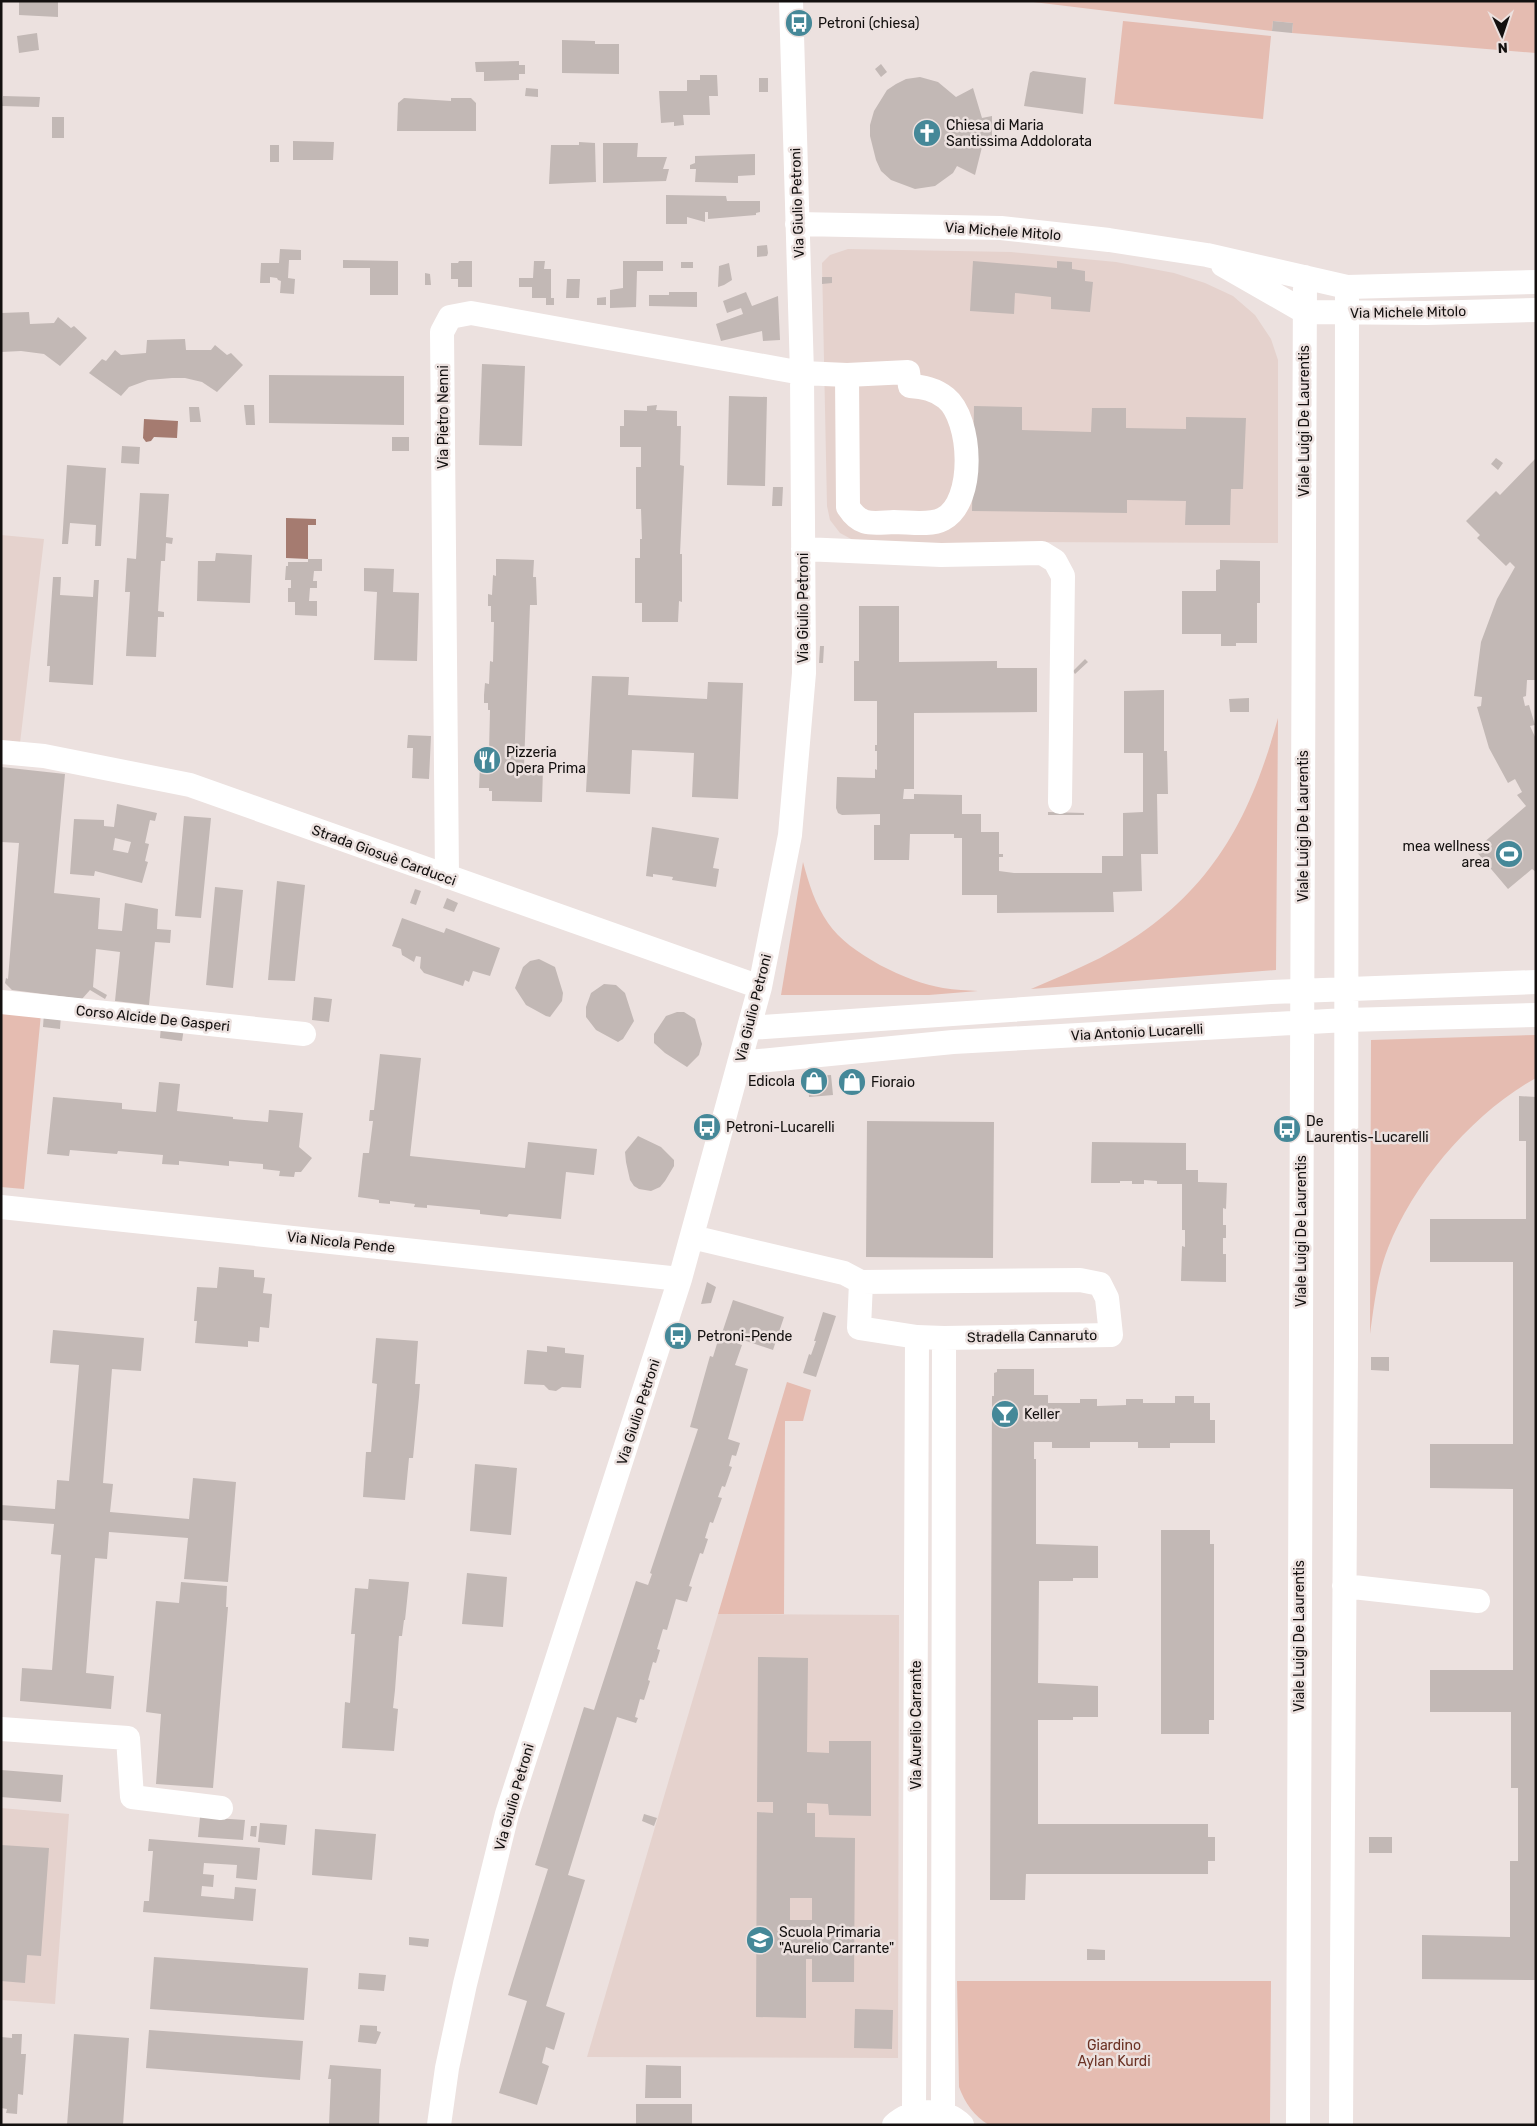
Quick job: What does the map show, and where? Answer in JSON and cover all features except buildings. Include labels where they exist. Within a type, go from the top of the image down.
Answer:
[{"type":"street","name":"Via Giulio Petroni","points":[[439,2125],[447,2068],[461,2002],[507,1814],[680,1279],[760,986],[790,835],[804,673],[802,374],[792,1]]},
{"type":"street","name":"Via Michele Mitolo","points":[[797,224],[1001,228],[1109,240],[1207,255],[1348,287],[1536,282]]},
{"type":"street","name":"Via Michele Mitolo","points":[[1207,255],[1305,312],[1348,314],[1536,310]]},
{"type":"street","name":"Viale Luigi De Laurentis","points":[[1298,2125],[1305,277]]},
{"type":"street","points":[[1342,2125],[1348,287]]},
{"type":"street","name":"Via Pietro Nenni","points":[[446,877],[442,332],[450,317],[471,313],[802,374]]},
{"type":"street","points":[[802,374],[847,375],[908,372],[910,386],[927,388],[947,398],[964,429],[966,459],[965,481],[962,494],[951,513],[936,521],[865,523],[855,518],[848,507],[847,375]]},
{"type":"street","points":[[803,549],[941,555],[1042,553],[1056,561],[1063,576],[1060,802]]},
{"type":"street","name":"Strada Giosuè Carducci","points":[[1,752],[44,756],[190,785],[446,877],[760,986]]},
{"type":"street","points":[[749,1028],[1303,990],[1536,982]]},
{"type":"street","name":"Corso Alcide De Gasperi","points":[[1,1002],[304,1034]]},
{"type":"street","name":"Via Antonio Lucarelli","points":[[740,1063],[953,1042],[1346,1020],[1536,1015]]},
{"type":"street","name":"Via Nicola Pende","points":[[1,1207],[680,1279]]},
{"type":"street","name":"Stradella Cannaruto","points":[[692,1237],[844,1273],[861,1282],[1080,1280],[1100,1284],[1107,1298],[1111,1335],[944,1338],[917,1337],[859,1328],[861,1282]]},
{"type":"street","name":"Via Aurelio Carrante","points":[[904,2119],[917,1337]]},
{"type":"street","name":"Via Aurelio Carrante","points":[[944,1338],[952,2119]]},
{"type":"street","points":[[1344,1586],[1478,1602]]},
{"type":"street","points":[[1,1728],[128,1738],[132,1797],[220,1808]]},
{"type":"street","points":[[904,2119],[928,2112],[952,2119]]},
{"type":"shaded area","points":[[848,249],[1011,252],[1116,262],[1174,273],[1205,283],[1233,296],[1255,315],[1271,339],[1278,360],[1278,543],[1022,542],[935,545],[853,540],[840,533],[830,520],[827,506],[822,263],[830,255]]},
{"type":"shaded area","points":[[144,419],[178,421],[177,438],[154,437],[151,441],[146,442],[143,438]]},
{"type":"shaded area","points":[[286,518],[316,519],[316,525],[308,525],[308,559],[286,558]]},
{"type":"shaded area","points":[[1,535],[44,539],[20,743],[1,741]]},
{"type":"shaded area","name":"Scuola Primaria \"Aurelio Carrante\"","points":[[718,1614],[899,1615],[898,2058],[587,2057]]},
{"type":"shaded area","points":[[1,1808],[69,1814],[55,2004],[1,2000]]},
{"type":"green space","points":[[1025,1],[1536,1],[1536,53],[1292,33],[1293,23],[1273,21],[1272,31]]},
{"type":"green space","points":[[1123,21],[1271,36],[1263,119],[1114,104]]},
{"type":"green space","points":[[1278,718],[1276,970],[1031,989],[1100,958],[1136,936],[1167,913],[1194,887],[1217,859],[1236,828],[1266,758]]},
{"type":"green space","points":[[803,862],[813,894],[823,916],[837,934],[864,956],[896,973],[929,985],[956,990],[978,991],[929,995],[781,995]]},
{"type":"green space","points":[[1,1010],[41,1014],[24,1189],[1,1187]]},
{"type":"green space","points":[[1536,1035],[1536,1078],[1490,1110],[1448,1151],[1430,1174],[1399,1223],[1381,1269],[1370,1334],[1371,1040]]},
{"type":"green space","points":[[787,1382],[811,1390],[803,1421],[785,1421],[784,1614],[718,1614]]},
{"type":"green space","name":"Giardino Aylan Kurdi","points":[[957,1981],[1271,1981],[1270,2125],[989,2125],[971,2109],[959,2087]]},
{"type":"place","name":"Petroni (chiesa)","points":[[799,23]]},
{"type":"place","name":"Chiesa di Maria Santissima Addolorata","points":[[927,133]]},
{"type":"place","name":"Pizzeria Opera Prima","points":[[487,760]]},
{"type":"place","name":"mea wellness area","points":[[1509,854]]},
{"type":"place","name":"Edicola","points":[[814,1081]]},
{"type":"place","name":"Fioraio","points":[[852,1082]]},
{"type":"place","name":"Petroni-Lucarelli","points":[[707,1127]]},
{"type":"place","name":"De Laurentis-Lucarelli","points":[[1287,1129]]},
{"type":"place","name":"Petroni-Pende","points":[[678,1336]]},
{"type":"place","name":"Keller","points":[[1005,1414]]},
{"type":"place","name":"Scuola Primaria \"Aurelio Carrante\"","points":[[760,1940]]}]
